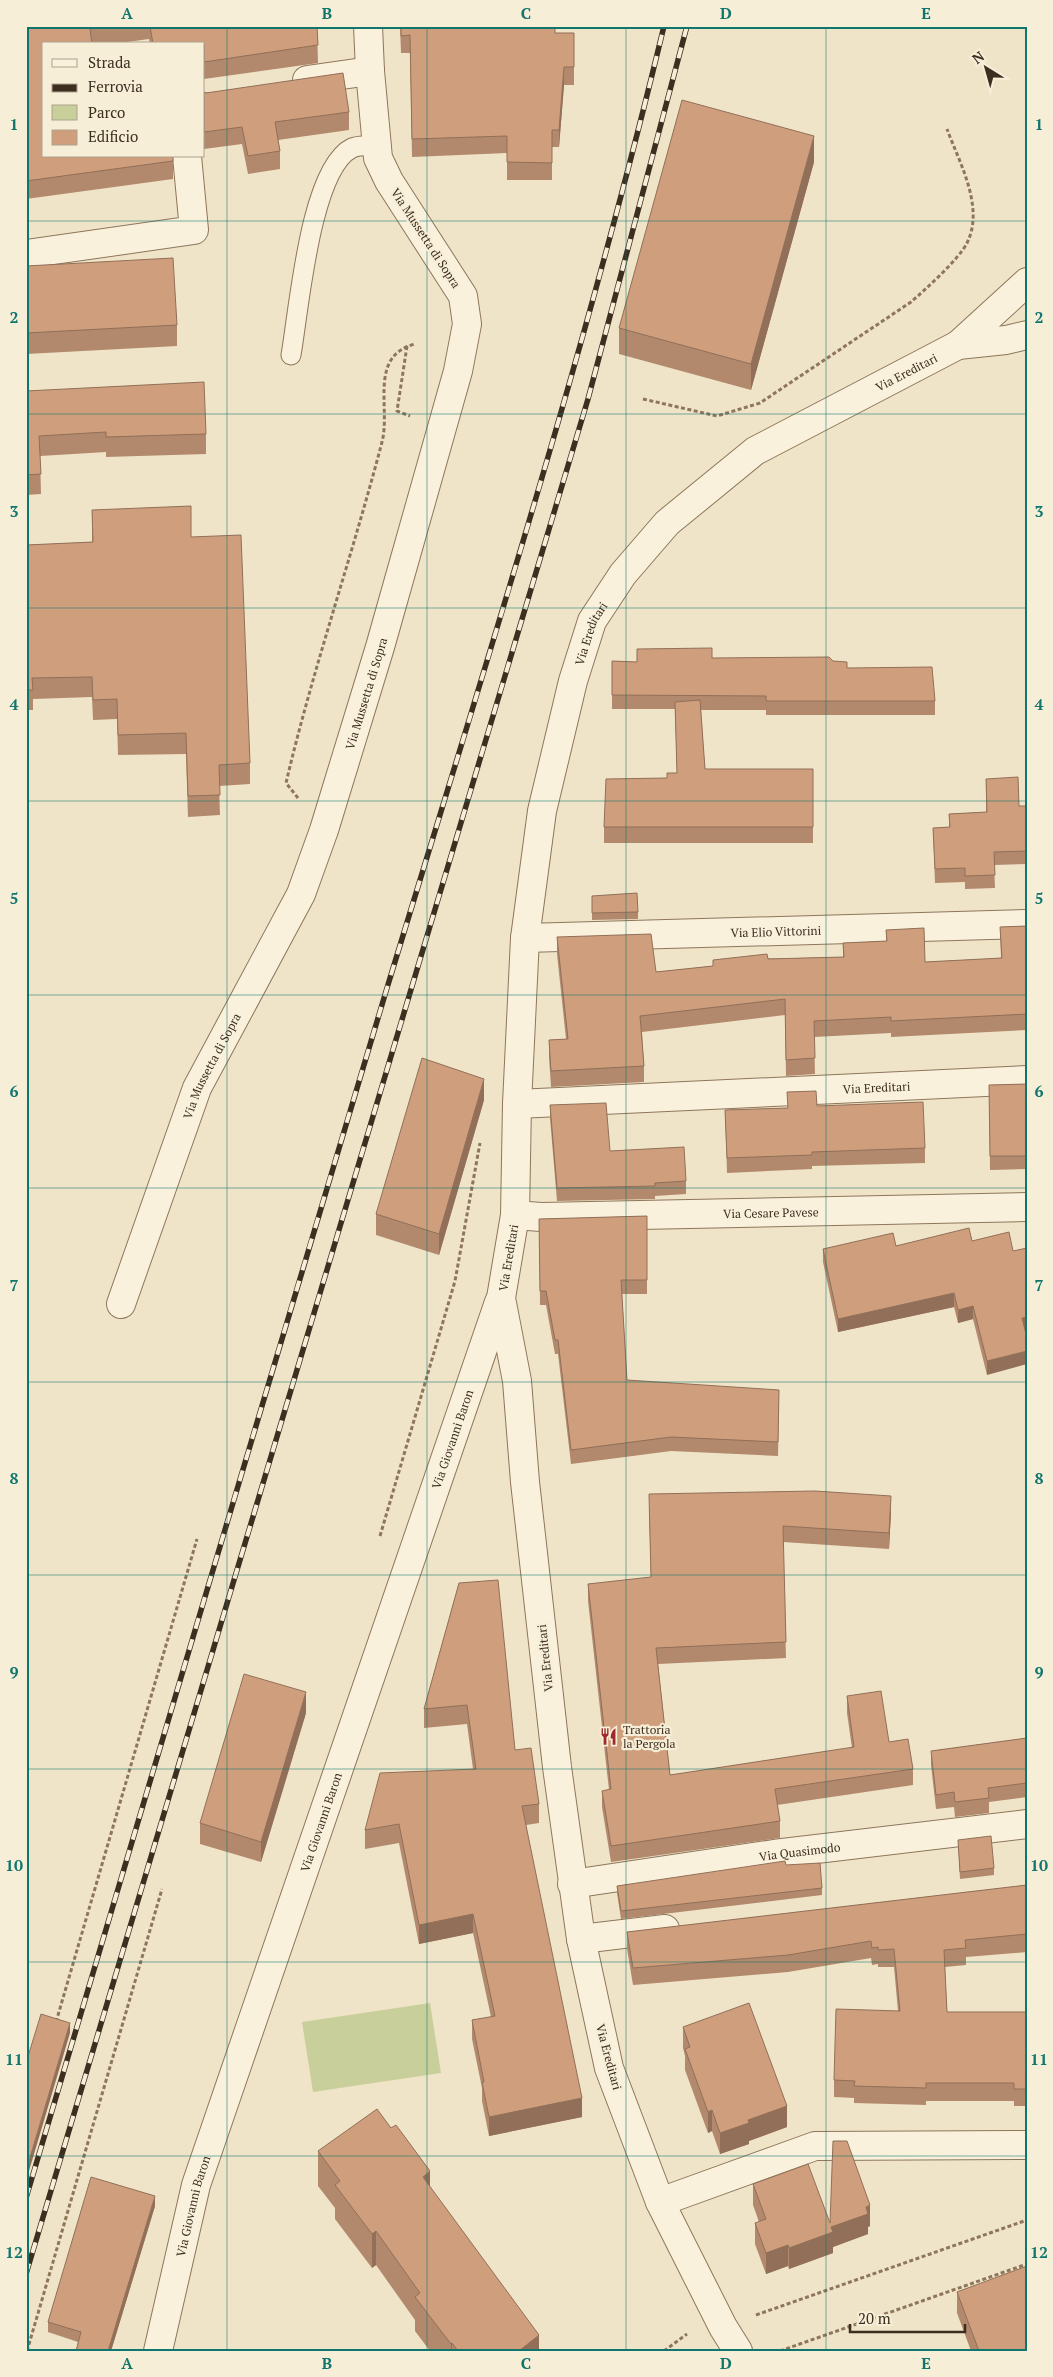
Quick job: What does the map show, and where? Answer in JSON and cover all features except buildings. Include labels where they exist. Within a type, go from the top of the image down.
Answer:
[{"type":"street","name":"Via Mussetta di Sopra","points":[[121,1304],[197,1088],[301,894],[324,830],[380,647],[458,371],[467,324],[463,296],[389,181],[378,158],[368,26]]},
{"type":"street","points":[[282,84],[370,71]]},
{"type":"street","points":[[26,254],[194,230],[187,158]]},
{"type":"street","name":"Via Ereditari","points":[[738,2351],[722,2327],[660,2202],[610,2068],[581,1939],[572,1884],[525,1482],[517,1381],[501,1298],[515,1215],[517,1104],[525,938],[542,811],[573,681],[592,621],[623,574],[667,523],[755,451],[958,345],[1027,282]]},
{"type":"street","name":"Via Ereditari","points":[[958,345],[1006,340],[1027,335]]},
{"type":"street","name":"Via Elio Vittorini","points":[[525,938],[1027,924]]},
{"type":"street","name":"Via Ereditari","points":[[517,1104],[1027,1080]]},
{"type":"street","name":"Via Cesare Pavese","points":[[515,1215],[541,1217],[1027,1207]]},
{"type":"street","name":"Via Giovanni Baron","points":[[158,2351],[196,2185],[501,1298]]},
{"type":"street","name":"Via Quasimodo","points":[[572,1884],[774,1854],[1027,1824]]},
{"type":"street","points":[[581,1939],[690,1927]]},
{"type":"street","points":[[660,2202],[815,2146],[1027,2145]]},
{"type":"lane","points":[[292,355],[314,219],[326,181],[335,162],[352,148],[378,145]]},
{"type":"path","points":[[643,399],[717,416],[760,403],[911,302],[923,292],[967,244],[972,228],[973,206],[968,186],[947,129]]},
{"type":"path","points":[[286,783],[303,710],[383,440],[385,377],[390,359],[408,346],[416,344]]},
{"type":"path","points":[[397,411],[408,346]]},
{"type":"path","points":[[380,1537],[455,1281],[481,1138]]},
{"type":"path","points":[[54,2027],[197,1539]]},
{"type":"path","points":[[27,2351],[162,1890]]},
{"type":"path","points":[[722,2327],[1027,2220]]},
{"type":"path","points":[[780,2351],[1027,2264]]},
{"type":"green space","points":[[430,2003],[441,2073],[313,2092],[302,2022]]},
{"type":"railway","points":[[26,2198],[387,988],[533,509],[634,148],[664,26]]},
{"type":"railway","points":[[26,2274],[588,399],[687,26]]},
{"type":"place","name":"Trattoria la Pergola","points":[[609,1736]]}]
